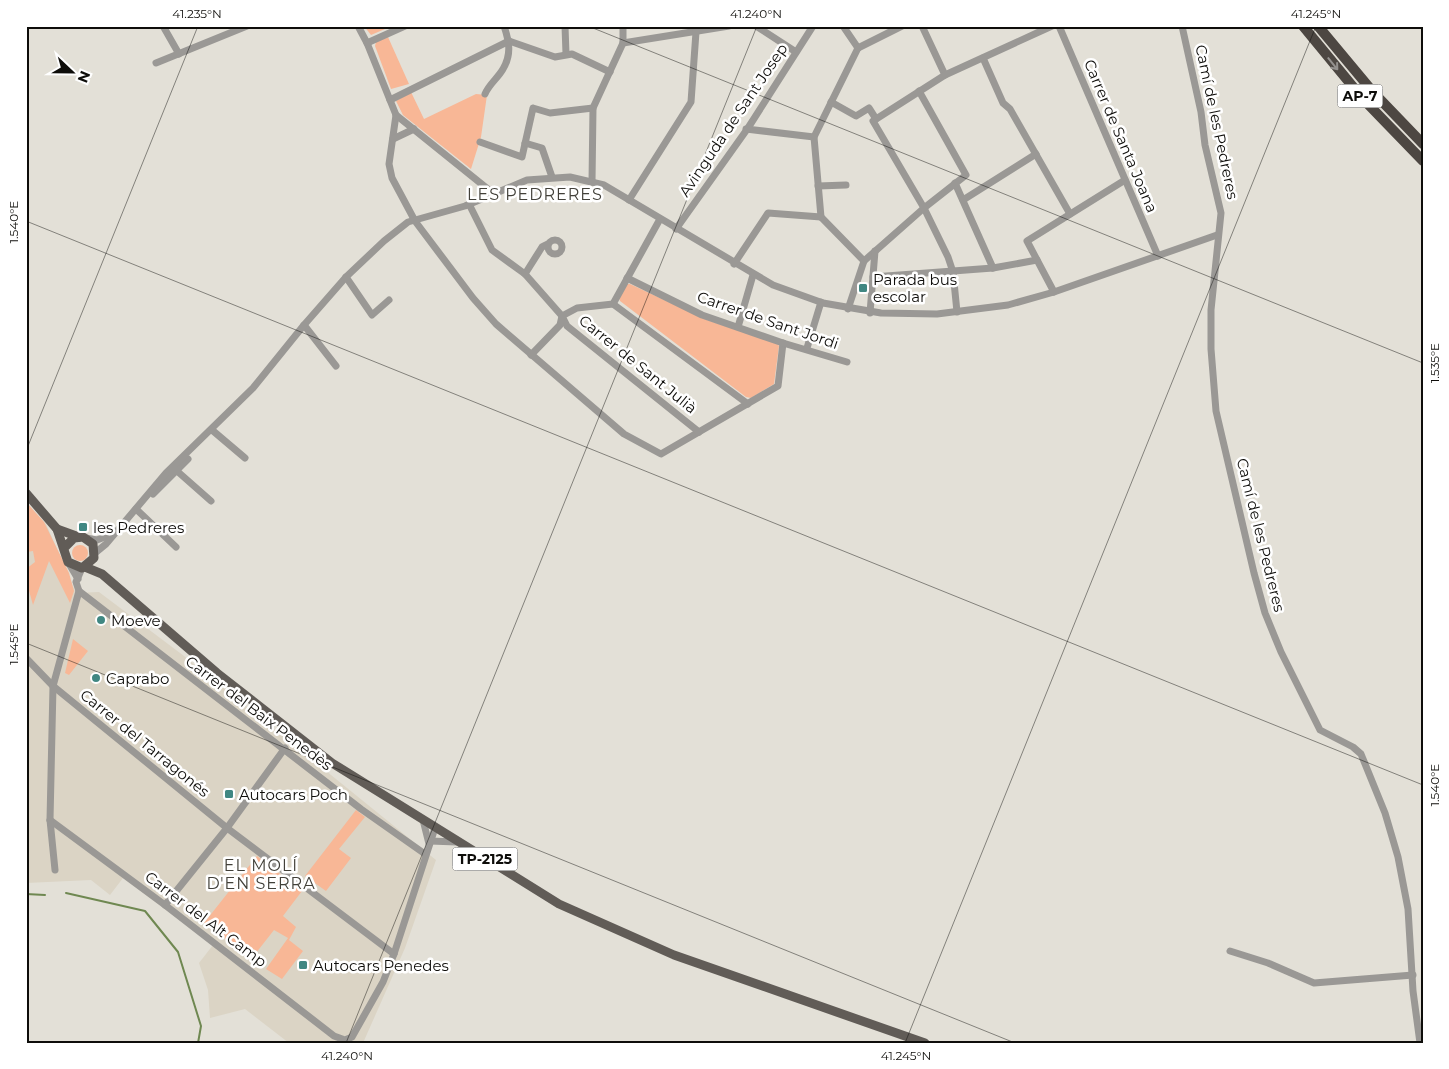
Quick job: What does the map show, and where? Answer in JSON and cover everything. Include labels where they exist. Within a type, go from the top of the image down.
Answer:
[{"type":"highway","name":"AP-7","points":[[1303,26],[1358,94],[1423,161]]},
{"type":"highway","name":"AP-7","points":[[1318,26],[1373,92],[1423,144]]},
{"type":"main road","points":[[26,493],[56,529],[68,562]]},
{"type":"main road","points":[[56,529],[82,538]]},
{"type":"main road","points":[[64,548],[71,540],[82,538]]},
{"type":"main road","name":"TP-2125","points":[[82,538],[93,544],[95,556],[102,574]]},
{"type":"main road","points":[[84,568],[95,556]]},
{"type":"main road","name":"TP-2125","points":[[68,562],[102,574],[217,674],[332,763],[456,842],[559,904],[634,940],[925,1043]]},
{"type":"street","points":[[163,26],[179,54]]},
{"type":"street","points":[[156,63],[247,26]]},
{"type":"street","points":[[358,26],[367,43],[396,115],[389,164],[392,178],[415,221],[473,298],[496,324],[624,434],[655,453],[660,454],[748,404],[778,386],[783,343]]},
{"type":"street","points":[[367,43],[404,26]]},
{"type":"street","points":[[485,94],[487,87],[503,69],[510,48],[504,26]]},
{"type":"street","points":[[565,26],[566,54]]},
{"type":"street","points":[[592,182],[594,108],[623,43],[623,26]]},
{"type":"street","points":[[623,43],[729,26]]},
{"type":"street","points":[[756,26],[796,52]]},
{"type":"street","name":"Avinguda de Sant Josep","points":[[676,229],[746,130],[813,26]]},
{"type":"street","points":[[843,26],[858,48]]},
{"type":"street","points":[[864,262],[821,217],[814,137],[858,48],[902,26]]},
{"type":"street","points":[[922,26],[945,75]]},
{"type":"street","points":[[874,120],[945,75],[1052,26]]},
{"type":"street","name":"Carrer de Santa Joana","points":[[1059,26],[1158,256]]},
{"type":"street","name":"Camí de les Pedreres","points":[[1182,26],[1201,112],[1205,145],[1221,213],[1210,349],[1216,411],[1254,573],[1265,613],[1280,652],[1320,730],[1356,749],[1367,767],[1398,857],[1408,909],[1420,1043]]},
{"type":"street","points":[[629,200],[691,102],[696,32]]},
{"type":"street","points":[[390,100],[509,41],[555,57],[572,54],[610,72]]},
{"type":"street","points":[[983,58],[1003,103],[1010,109],[1070,214]]},
{"type":"street","points":[[848,309],[864,262],[924,208],[966,175],[919,91]]},
{"type":"street","points":[[831,102],[856,116],[870,108],[874,120],[924,208],[948,257],[953,272],[957,312]]},
{"type":"street","points":[[480,142],[522,158],[527,128],[533,108],[550,113],[594,108]]},
{"type":"street","points":[[396,115],[494,194]]},
{"type":"street","points":[[393,139],[414,129]]},
{"type":"street","points":[[746,130],[814,137]]},
{"type":"street","points":[[525,143],[542,148],[552,177]]},
{"type":"street","points":[[963,200],[1036,154]]},
{"type":"street","points":[[95,556],[166,473],[253,388],[304,325],[346,278],[401,226],[408,222],[469,204],[527,180],[570,177],[592,182],[629,200],[753,275],[791,292],[821,302],[870,313],[917,314],[957,312],[1008,305],[1054,292],[1218,236]]},
{"type":"street","points":[[1054,292],[1027,241],[1124,180]]},
{"type":"street","points":[[955,184],[993,268]]},
{"type":"street","points":[[818,186],[846,185]]},
{"type":"street","name":"Carrer de Sant Julià","points":[[469,204],[492,250],[525,274],[562,316],[567,326],[699,432]]},
{"type":"street","points":[[734,264],[768,213],[821,217]]},
{"type":"street","points":[[612,304],[660,219]]},
{"type":"street","points":[[525,274],[546,246]]},
{"type":"street","points":[[870,313],[876,252]]},
{"type":"street","points":[[873,277],[993,268],[1037,260]]},
{"type":"street","points":[[738,327],[753,275]]},
{"type":"street","points":[[346,278],[372,315],[389,300]]},
{"type":"street","name":"Carrer de Sant Jordi","points":[[627,278],[702,315],[783,343],[807,348],[847,362]]},
{"type":"street","points":[[807,348],[821,302]]},
{"type":"street","points":[[531,354],[560,325],[562,316],[576,308],[612,304],[748,404]]},
{"type":"street","points":[[304,325],[336,366]]},
{"type":"street","points":[[212,430],[245,458]]},
{"type":"street","points":[[136,509],[177,472],[212,430]]},
{"type":"street","points":[[177,472],[211,500]]},
{"type":"street","points":[[136,509],[176,547]]},
{"type":"street","points":[[82,538],[97,540],[106,538],[117,531]]},
{"type":"street","points":[[68,562],[78,579]]},
{"type":"street","points":[[55,870],[50,820],[53,686],[79,591],[76,582],[84,568]]},
{"type":"street","name":"Carrer del Baix Penedès","points":[[79,591],[285,748],[361,810],[425,854]]},
{"type":"street","name":"Carrer del Tarragonés","points":[[26,658],[53,686],[227,828],[394,954]]},
{"type":"street","points":[[165,904],[227,828],[285,748]]},
{"type":"street","name":"Carrer del Alt Camp","points":[[50,820],[165,904],[334,1036],[345,1040],[352,1037],[383,982],[394,954]]},
{"type":"street","points":[[423,820],[429,842]]},
{"type":"street","points":[[394,954],[435,828]]},
{"type":"street","points":[[429,842],[456,842]]},
{"type":"street","points":[[1230,951],[1268,963],[1311,983],[1413,975]]},
{"type":"shaded area","points":[[364,26],[383,26],[385,29],[371,35]]},
{"type":"shaded area","points":[[388,37],[409,84],[391,89],[375,46],[376,42]]},
{"type":"shaded area","points":[[411,92],[424,119],[476,94],[487,95],[481,137],[471,169],[403,115],[396,101]]},
{"type":"shaded area","points":[[627,284],[707,320],[777,343],[779,346],[774,384],[751,398],[746,397],[620,301],[619,297]]},
{"type":"shaded area","points":[[26,502],[46,524],[76,593],[99,592],[184,656],[436,860],[405,948],[363,1043],[289,1043],[245,1009],[210,1018],[208,990],[199,963],[213,945],[123,878],[110,895],[91,880],[26,883]]},
{"type":"shaded area","points":[[26,502],[44,522],[69,573],[74,591],[70,603],[49,561],[33,605],[26,580],[26,569],[35,562],[33,551],[27,552],[26,559]]},
{"type":"shaded area","points":[[77,545],[83,545],[88,550],[86,559],[77,561],[72,556],[72,550]]},
{"type":"shaded area","points":[[73,639],[88,651],[69,675],[65,673]]},
{"type":"shaded area","points":[[356,810],[365,817],[339,849],[351,858],[326,891],[305,876]]},
{"type":"shaded area","points":[[257,856],[302,891],[283,916],[296,927],[289,940],[303,951],[282,979],[266,969],[288,938],[274,930],[252,958],[204,923]]},
{"type":"waterway","points":[[66,893],[145,911],[178,952],[201,1026],[198,1043]]},
{"type":"waterway","points":[[26,894],[45,895]]},
{"type":"place","name":"Parada bus escolar","points":[[863,288]]},
{"type":"place","name":"les Pedreres","points":[[83,527]]},
{"type":"place","name":"Moeve","points":[[101,620]]},
{"type":"place","name":"Caprabo","points":[[96,678]]},
{"type":"place","name":"Autocars Poch","points":[[229,794]]},
{"type":"place","name":"Autocars Penedes","points":[[303,965]]},
{"type":"district","name":"LES PEDRERES","points":[[535,194]]},
{"type":"district","name":"EL MOLÍ D'EN SERRA","points":[[261,874]]}]
